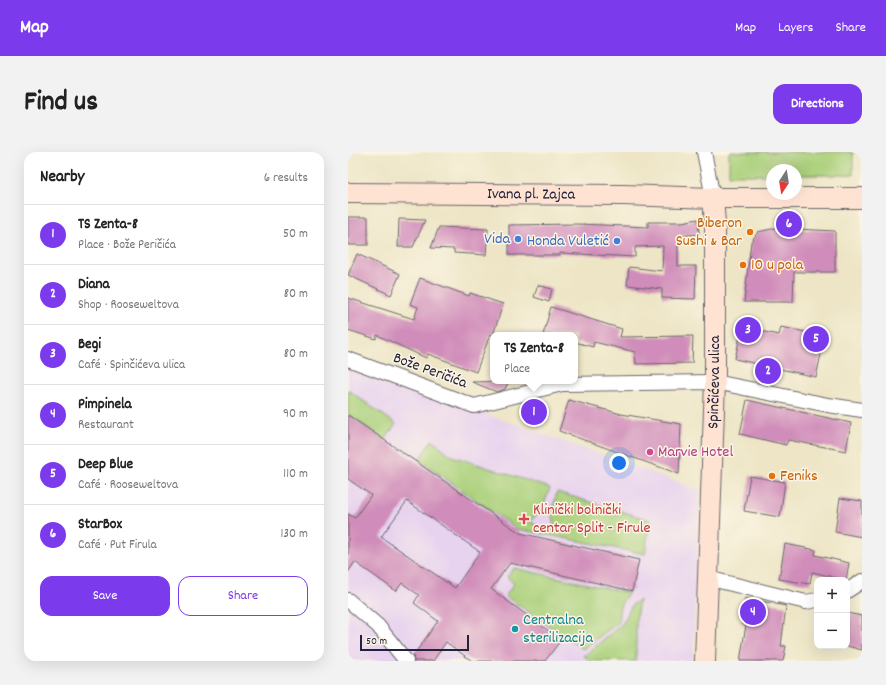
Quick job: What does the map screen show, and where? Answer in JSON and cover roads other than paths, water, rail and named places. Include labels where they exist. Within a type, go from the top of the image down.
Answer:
[{"type":"street","name":"Spinčićeva ulica","points":[[704,152],[713,198],[715,223],[715,382],[705,661]]},
{"type":"street","name":"Ivana pl. Zajca","points":[[348,193],[623,195],[713,198],[862,198]]},
{"type":"street","name":"Bože Peričića","points":[[348,359],[474,406],[562,384]]},
{"type":"street","name":"Bože Peričića","points":[[578,384],[715,382],[828,405],[862,410]]},
{"type":"street","points":[[707,578],[806,602],[814,601]]},
{"type":"street","points":[[850,589],[862,581]]},
{"type":"street","points":[[348,600],[378,626],[406,661]]},
{"type":"place","name":"StarBox","points":[[789,224]]},
{"type":"place","name":"Biberon Sushi & Bar","points":[[750,232]]},
{"type":"place","name":"Vida","points":[[518,239]]},
{"type":"place","name":"Honda Vuletić","points":[[617,241]]},
{"type":"place","name":"10 u pola","points":[[743,265]]},
{"type":"place","name":"Begi","points":[[748,330]]},
{"type":"place","name":"Deep Blue","points":[[816,339]]},
{"type":"place","name":"Diana","points":[[768,371]]},
{"type":"place","name":"TS Zenta-8","points":[[534,412]]},
{"type":"place","name":"Marvie Hotel","points":[[650,452]]},
{"type":"place","name":"Feniks","points":[[772,476]]},
{"type":"place","name":"Klinički bolnički centar Split - Firule","points":[[524,519]]},
{"type":"place","name":"Pimpinela","points":[[753,612]]},
{"type":"place","name":"Centralna sterilizacija","points":[[515,629]]}]
